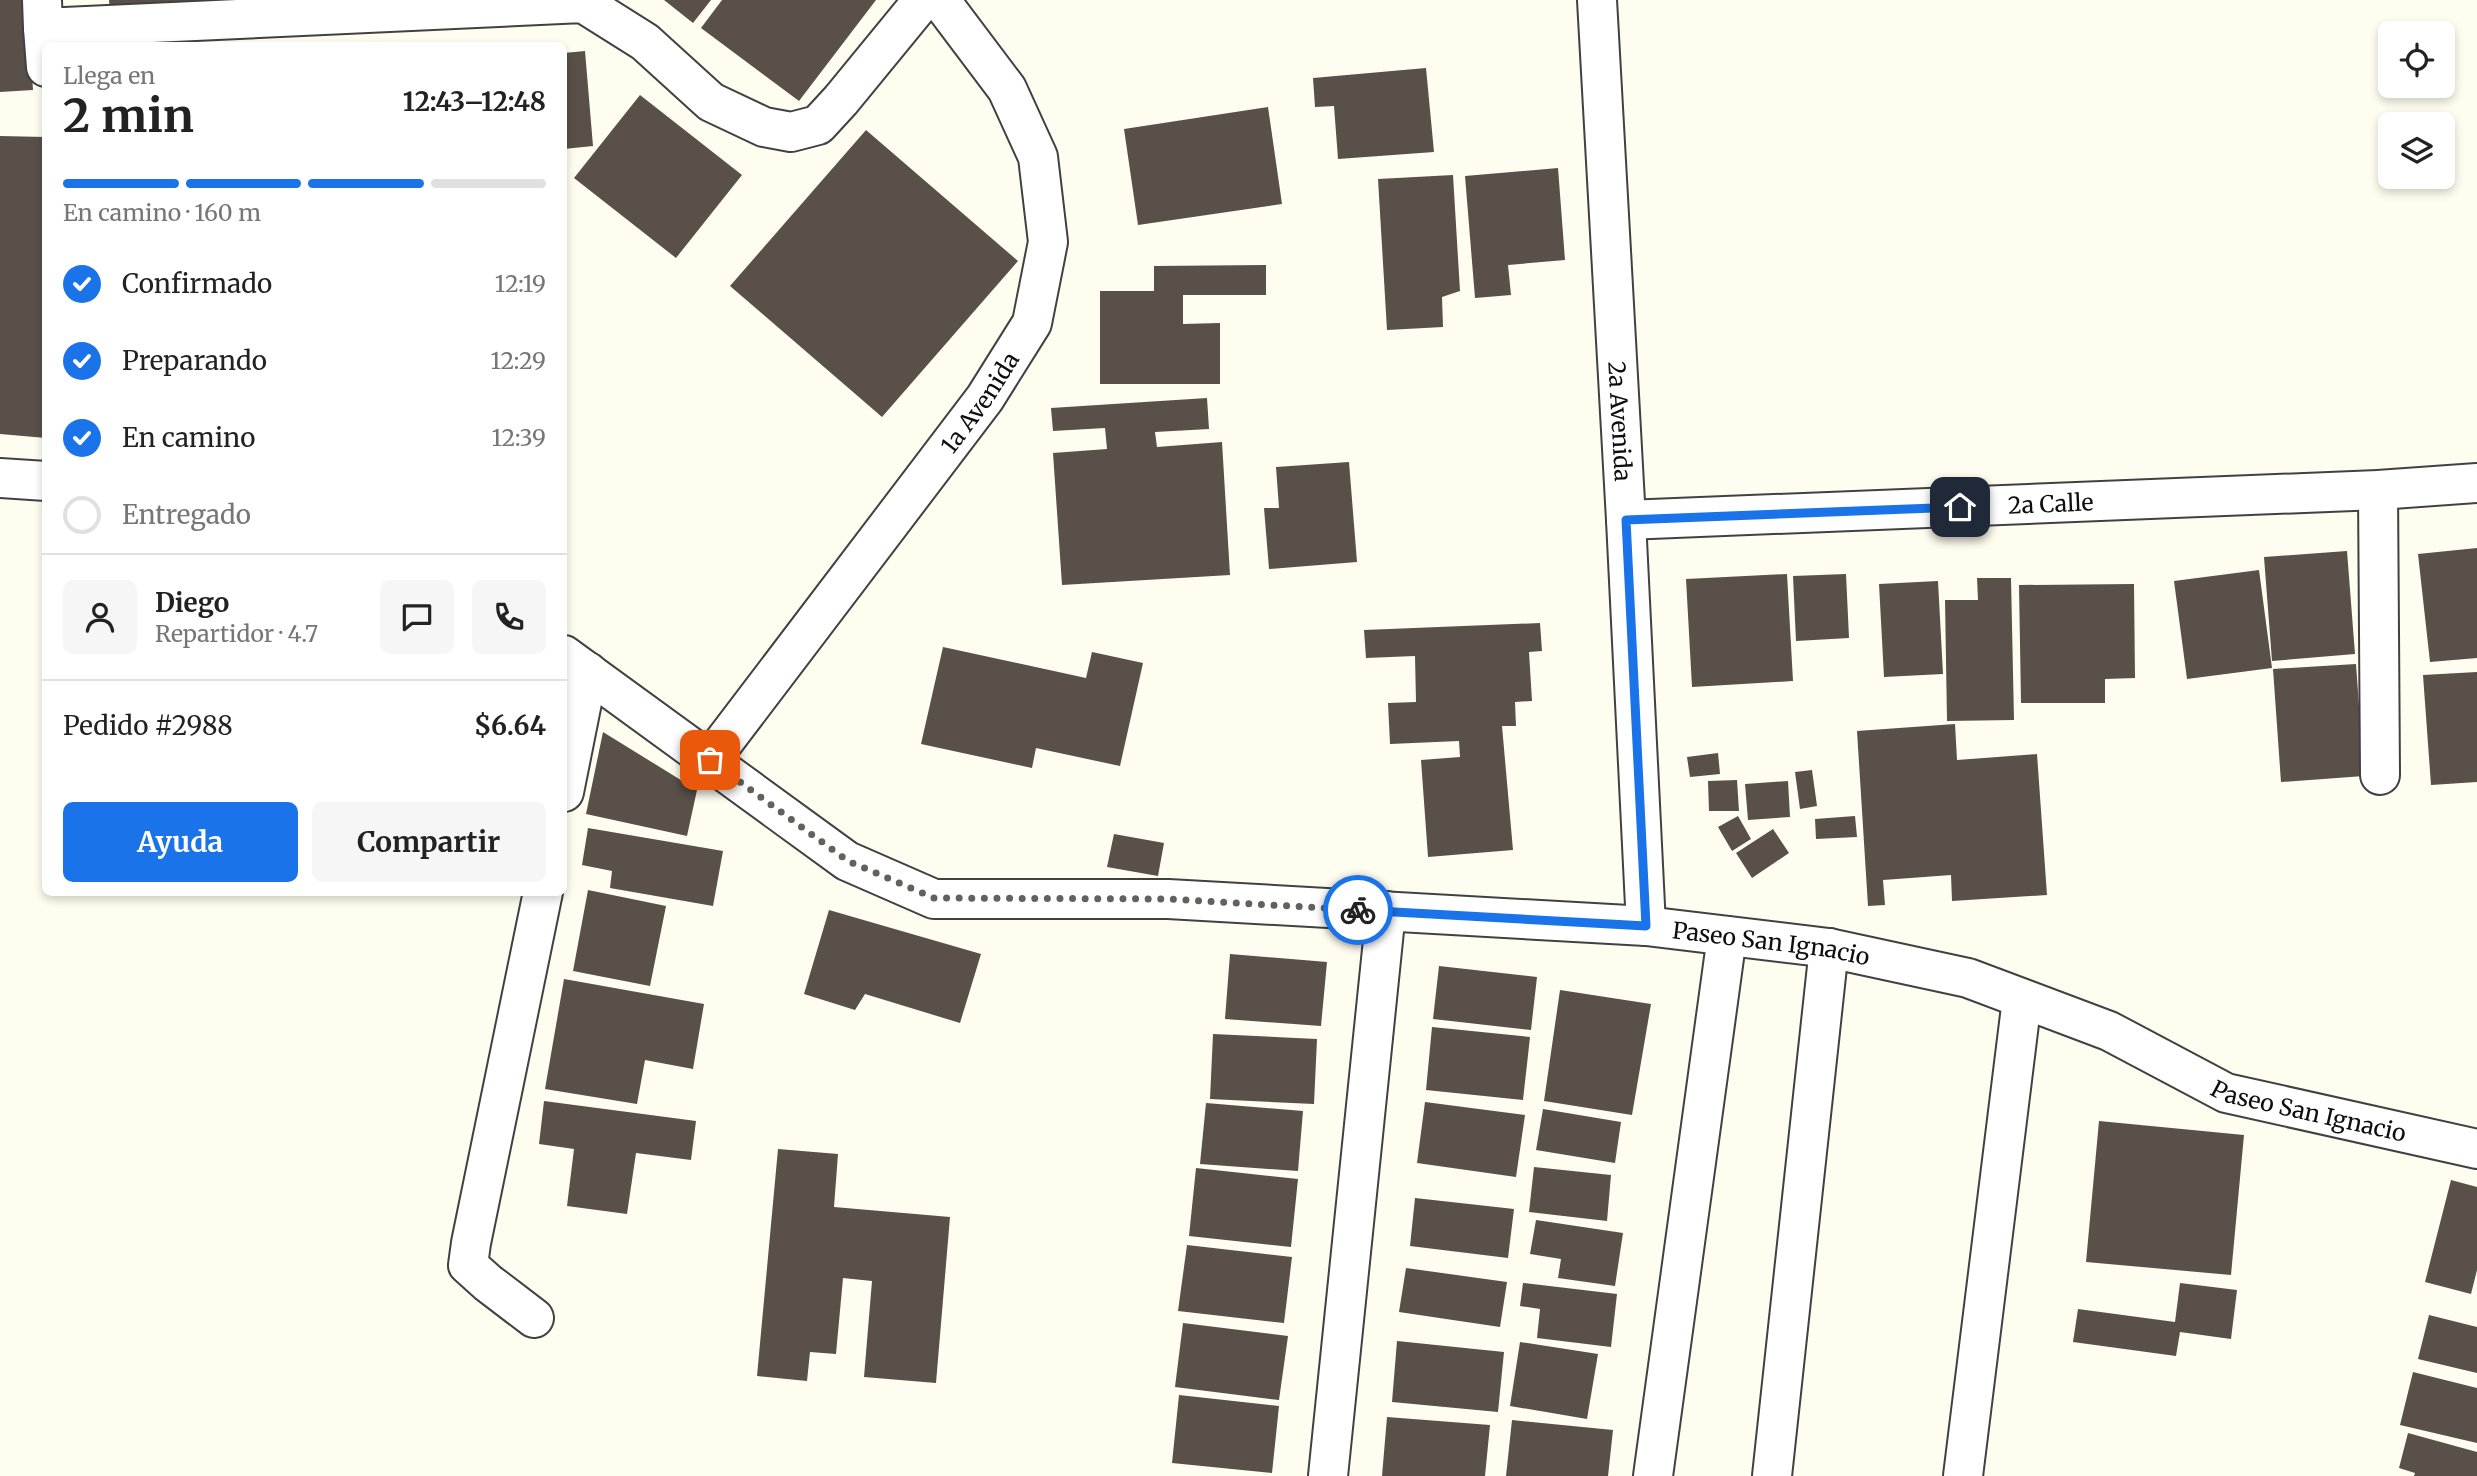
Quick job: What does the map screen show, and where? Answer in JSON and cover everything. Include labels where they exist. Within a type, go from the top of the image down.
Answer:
[{"type":"street","points":[[45,42],[43,14],[583,3],[645,42],[711,102],[764,127],[791,132],[818,125],[923,0]]},
{"type":"street","name":"1a Avenida","points":[[710,760],[985,398],[1032,323],[1048,242],[1038,157],[1007,89],[940,0]]},
{"type":"street","name":"2a Avenida","points":[[1597,0],[1646,926]]},
{"type":"street","points":[[0,478],[42,481]]},
{"type":"street","name":"2a Calle","points":[[1626,520],[2378,490],[2477,483]]},
{"type":"street","points":[[2378,490],[2380,775]]},
{"type":"street","points":[[567,760],[576,663]]},
{"type":"street","name":"Paseo San Ignacio","points":[[576,663],[848,861],[934,898],[1168,899],[1386,911],[1646,926],[1829,948],[1968,978],[2109,1031],[2226,1093],[2477,1149]]},
{"type":"street","points":[[534,1318],[468,1265],[542,896]]},
{"type":"street","points":[[1328,1476],[1386,911]]},
{"type":"street","points":[[1653,1476],[1727,936]]},
{"type":"street","points":[[1772,1476],[1829,948]]},
{"type":"street","points":[[1963,1476],[2022,999]]},
{"type":"building","points":[[0,0],[27,0],[33,90],[0,92]]},
{"type":"building","points":[[109,0],[231,0],[232,6],[110,14]]},
{"type":"building","points":[[664,0],[711,0],[693,23]]},
{"type":"building","points":[[722,0],[876,0],[799,101],[701,28]]},
{"type":"building","points":[[585,51],[593,146],[567,149],[567,53]]},
{"type":"building","points":[[1426,68],[1434,152],[1338,159],[1334,106],[1315,107],[1313,78]]},
{"type":"building","points":[[640,95],[742,175],[676,258],[574,178]]},
{"type":"building","points":[[1268,107],[1282,204],[1138,225],[1124,129]]},
{"type":"building","points":[[866,130],[1018,261],[882,417],[730,286]]},
{"type":"building","points":[[0,136],[42,137],[42,438],[0,434]]},
{"type":"building","points":[[1558,168],[1565,260],[1508,265],[1511,295],[1475,298],[1465,176]]},
{"type":"building","points":[[1453,175],[1460,291],[1442,297],[1443,327],[1387,330],[1378,179]]},
{"type":"building","points":[[1266,265],[1266,295],[1183,295],[1183,324],[1220,323],[1220,384],[1100,384],[1100,291],[1154,291],[1154,266]]},
{"type":"building","points":[[1207,398],[1209,429],[1155,432],[1157,447],[1222,442],[1230,575],[1062,585],[1053,453],[1107,449],[1105,428],[1053,431],[1051,408]]},
{"type":"building","points":[[1349,462],[1357,562],[1269,569],[1264,508],[1279,508],[1276,467]]},
{"type":"building","points":[[2477,548],[2477,658],[2430,662],[2418,554]]},
{"type":"building","points":[[2347,551],[2355,654],[2272,661],[2264,557]]},
{"type":"building","points":[[2259,570],[2272,668],[2187,679],[2174,581]]},
{"type":"building","points":[[1787,574],[1793,681],[1692,687],[1686,579]]},
{"type":"building","points":[[1846,574],[1849,638],[1796,641],[1793,576]]},
{"type":"building","points":[[1977,578],[2011,578],[2014,720],[1947,721],[1945,600],[1978,600]]},
{"type":"building","points":[[1938,581],[1943,674],[1884,677],[1879,584]]},
{"type":"building","points":[[2134,584],[2135,678],[2105,679],[2105,703],[2021,703],[2019,585]]},
{"type":"building","points":[[1540,623],[1542,651],[1529,652],[1532,701],[1515,702],[1516,726],[1502,726],[1513,850],[1428,857],[1421,760],[1460,757],[1459,741],[1390,744],[1388,703],[1416,702],[1415,656],[1366,658],[1364,630]]},
{"type":"building","points":[[943,647],[1086,678],[1092,652],[1143,663],[1120,766],[1036,748],[1032,768],[921,744]]},
{"type":"building","points":[[2356,664],[2364,776],[2281,782],[2273,669]]},
{"type":"building","points":[[2477,672],[2477,782],[2431,785],[2423,675]]},
{"type":"building","points":[[1955,724],[1957,760],[2037,754],[2047,895],[1952,901],[1951,875],[1883,880],[1885,905],[1868,906],[1857,731]]},
{"type":"building","points":[[603,732],[697,790],[687,836],[586,814]]},
{"type":"building","points":[[1718,753],[1720,774],[1690,777],[1687,757]]},
{"type":"building","points":[[1812,770],[1817,806],[1800,809],[1795,772]]},
{"type":"building","points":[[1737,780],[1739,811],[1709,811],[1708,781]]},
{"type":"building","points":[[1788,781],[1790,817],[1748,820],[1745,784]]},
{"type":"building","points":[[1738,816],[1751,839],[1732,851],[1718,827]]},
{"type":"building","points":[[1855,816],[1857,837],[1816,839],[1815,819]]},
{"type":"building","points":[[588,828],[723,851],[713,906],[610,888],[612,871],[582,865]]},
{"type":"building","points":[[1773,829],[1789,853],[1752,878],[1736,853]]},
{"type":"building","points":[[1114,834],[1164,843],[1158,876],[1107,867]]},
{"type":"building","points":[[588,890],[666,906],[650,986],[573,971]]},
{"type":"building","points":[[829,910],[981,954],[960,1023],[865,994],[855,1010],[804,994]]},
{"type":"building","points":[[1230,954],[1327,962],[1321,1026],[1225,1019]]},
{"type":"building","points":[[1439,966],[1537,977],[1531,1030],[1433,1019]]},
{"type":"building","points":[[564,979],[704,1004],[693,1069],[645,1060],[637,1104],[545,1089]]},
{"type":"building","points":[[1560,990],[1651,1004],[1632,1115],[1544,1101]]},
{"type":"building","points":[[1432,1027],[1530,1037],[1523,1100],[1426,1090]]},
{"type":"building","points":[[1213,1034],[1317,1039],[1314,1104],[1210,1099]]},
{"type":"building","points":[[544,1101],[696,1121],[691,1160],[636,1153],[627,1214],[567,1206],[574,1149],[539,1144]]},
{"type":"building","points":[[1425,1102],[1525,1115],[1516,1177],[1417,1163]]},
{"type":"building","points":[[1206,1103],[1303,1111],[1298,1171],[1200,1164]]},
{"type":"building","points":[[1543,1109],[1621,1122],[1615,1163],[1536,1150]]},
{"type":"building","points":[[2099,1121],[2244,1135],[2231,1275],[2086,1262]]},
{"type":"building","points":[[778,1149],[838,1154],[834,1207],[950,1217],[936,1383],[864,1377],[872,1281],[843,1278],[836,1354],[810,1352],[807,1381],[757,1376]]},
{"type":"building","points":[[1534,1167],[1611,1175],[1607,1221],[1529,1212]]},
{"type":"building","points":[[1196,1168],[1298,1179],[1291,1247],[1189,1236]]},
{"type":"building","points":[[2451,1180],[2477,1187],[2477,1270],[2471,1294],[2425,1282]]},
{"type":"building","points":[[1415,1198],[1514,1209],[1508,1258],[1410,1246]]},
{"type":"building","points":[[1536,1220],[1623,1233],[1615,1286],[1558,1278],[1561,1259],[1530,1254]]},
{"type":"building","points":[[1187,1245],[1292,1257],[1284,1323],[1178,1311]]},
{"type":"building","points":[[1406,1268],[1507,1282],[1500,1327],[1399,1312]]},
{"type":"building","points":[[1523,1283],[1617,1294],[1611,1347],[1537,1338],[1540,1309],[1520,1306]]},
{"type":"building","points":[[2180,1283],[2237,1290],[2231,1339],[2180,1332],[2176,1356],[2073,1342],[2078,1309],[2175,1322]]},
{"type":"building","points":[[2429,1315],[2477,1327],[2477,1373],[2418,1359]]},
{"type":"building","points":[[1183,1323],[1288,1336],[1279,1400],[1175,1387]]},
{"type":"building","points":[[1397,1341],[1504,1352],[1498,1412],[1392,1402]]},
{"type":"building","points":[[1520,1342],[1598,1354],[1587,1419],[1510,1406]]},
{"type":"building","points":[[2413,1372],[2477,1388],[2477,1443],[2400,1425]]},
{"type":"building","points":[[1179,1395],[1279,1406],[1272,1473],[1172,1463]]},
{"type":"building","points":[[1387,1417],[1490,1425],[1485,1476],[1382,1476]]},
{"type":"building","points":[[1512,1420],[1613,1430],[1608,1476],[1506,1476]]},
{"type":"building","points":[[2408,1433],[2477,1452],[2477,1476],[2414,1476],[2415,1473],[2399,1468]]},
{"type":"way so far","points":[[710,760],[848,861],[934,898],[1168,899],[1358,910]]},
{"type":"route","points":[[1358,910],[1646,926],[1626,520],[1960,507]]}]
